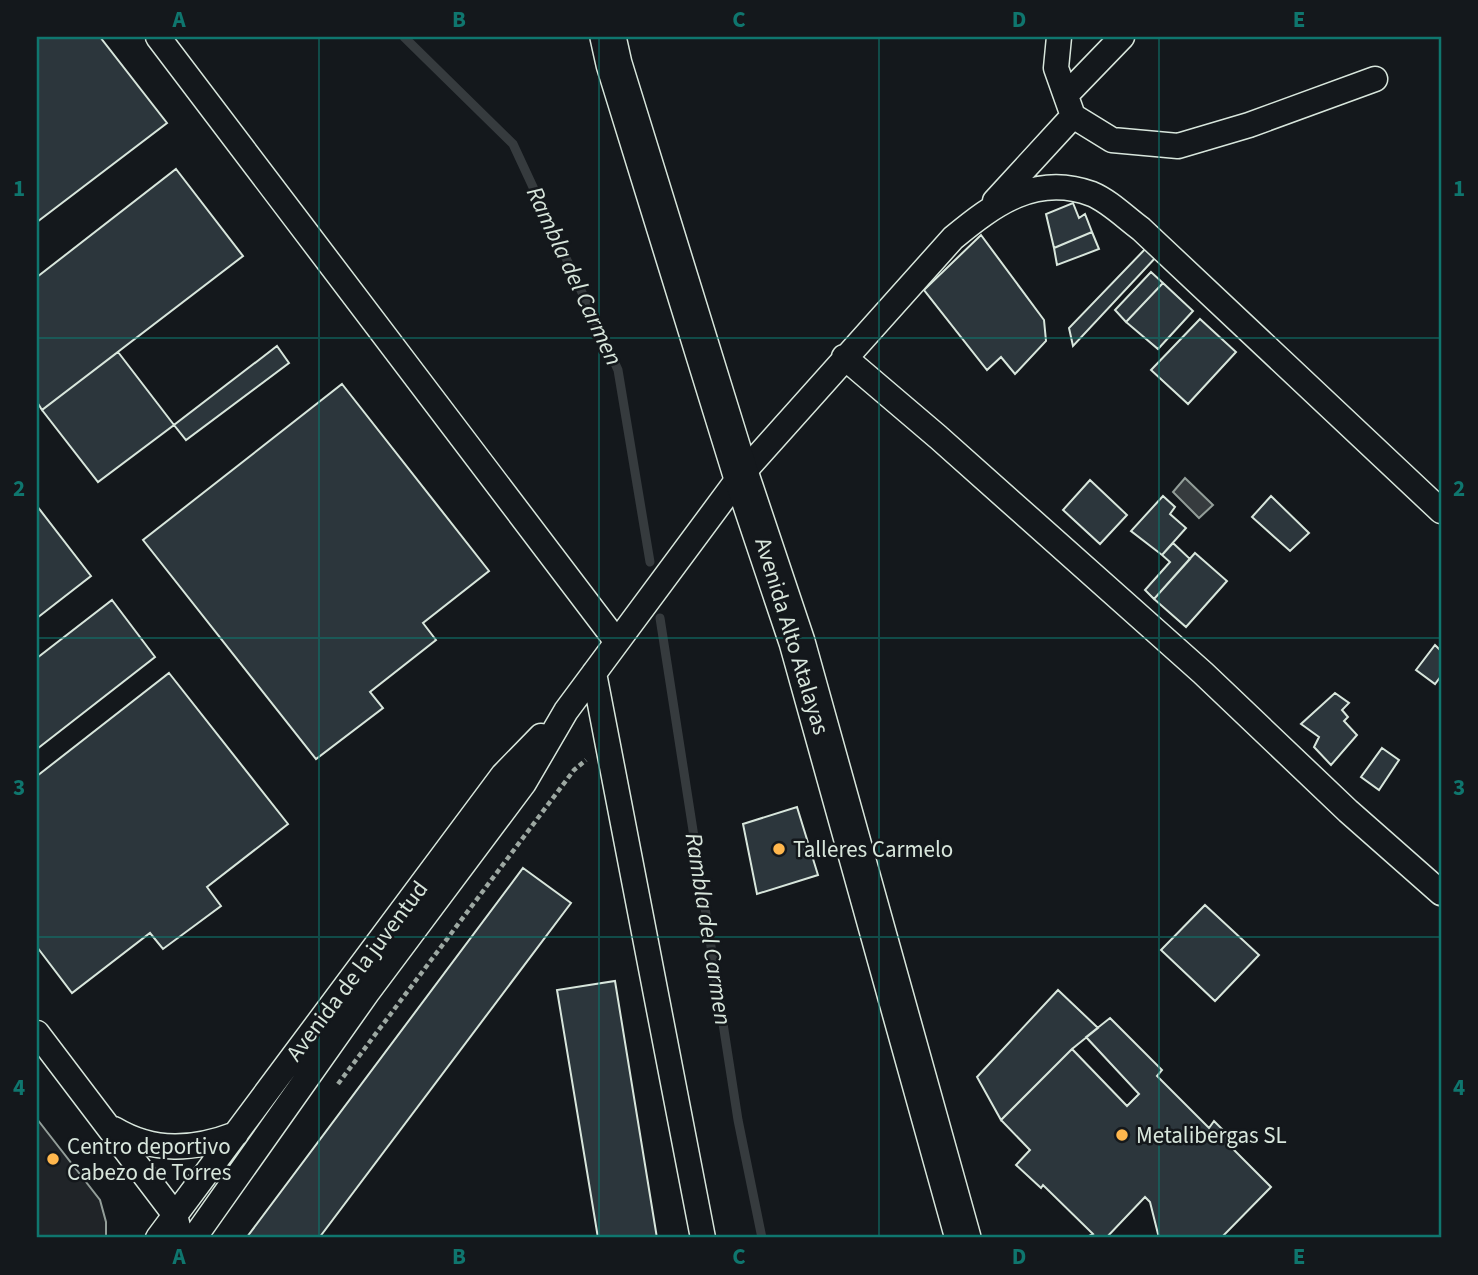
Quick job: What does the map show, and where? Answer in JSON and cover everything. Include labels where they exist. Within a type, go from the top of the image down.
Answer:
[{"type":"main road","name":"Avenida Alto Atalayas","points":[[608,37],[614,64],[741,475],[797,642],[963,1238]]},
{"type":"street","points":[[158,37],[617,642]]},
{"type":"street","points":[[1059,37],[1056,68],[1070,106],[1112,140],[1178,146],[1249,125],[1375,79]]},
{"type":"street","points":[[987,209],[1122,37]]},
{"type":"street","points":[[987,209],[1035,187],[1066,188],[1093,195],[1141,229],[1441,511]]},
{"type":"street","name":"Avenida de la juventud","points":[[158,1238],[188,1233],[524,783],[566,711],[741,475],[953,237],[987,209]]},
{"type":"street","points":[[844,357],[1173,646],[1348,811],[1441,893]]},
{"type":"street","points":[[594,673],[703,1238]]},
{"type":"street","name":"Avenida de la juventud","points":[[188,1233],[236,1134],[503,775],[566,711]]},
{"type":"street","points":[[37,1033],[188,1233]]},
{"type":"street","points":[[107,1125],[128,1137],[170,1148],[214,1142],[236,1134]]},
{"type":"path","points":[[331,1093],[574,770],[590,756],[610,756]]},
{"type":"shaded area","points":[[1185,478],[1213,505],[1199,518],[1173,492]]},
{"type":"shaded area","name":"Centro deportivo Cabezo de Torres","points":[[37,1119],[100,1200],[106,1222],[106,1238],[37,1238]]},
{"type":"building","points":[[37,37],[100,37],[167,123],[37,222]]},
{"type":"building","points":[[176,169],[243,256],[42,410],[37,402],[37,277]]},
{"type":"building","points":[[1073,203],[1079,218],[1085,214],[1092,232],[1054,248],[1046,214]]},
{"type":"building","points":[[1092,232],[1099,249],[1057,265],[1054,248]]},
{"type":"building","points":[[981,235],[1044,320],[1046,341],[1015,374],[1001,357],[987,370],[924,290]]},
{"type":"building","points":[[1149,245],[1158,255],[1073,346],[1069,328]]},
{"type":"building","points":[[1151,272],[1163,283],[1126,322],[1115,310]]},
{"type":"building","points":[[1163,283],[1193,311],[1158,349],[1126,322]]},
{"type":"building","points":[[1200,319],[1236,352],[1188,404],[1151,370]]},
{"type":"building","points":[[277,346],[289,363],[186,440],[174,425]]},
{"type":"building","points":[[118,352],[174,425],[98,482],[42,410]]},
{"type":"building","points":[[342,384],[489,571],[423,623],[436,640],[370,692],[383,708],[316,759],[143,540]]},
{"type":"building","points":[[1090,480],[1127,515],[1100,544],[1063,510]]},
{"type":"building","points":[[1163,496],[1175,507],[1170,514],[1186,528],[1162,555],[1131,531]]},
{"type":"building","points":[[1271,496],[1309,533],[1290,551],[1252,517]]},
{"type":"building","points":[[37,506],[91,576],[37,618]]},
{"type":"building","points":[[1173,543],[1190,559],[1154,599],[1145,590],[1170,562],[1162,555]]},
{"type":"building","points":[[1195,553],[1227,581],[1186,627],[1154,599]]},
{"type":"building","points":[[112,600],[155,657],[37,749],[37,658]]},
{"type":"building","points":[[1435,645],[1441,651],[1441,676],[1435,684],[1416,670]]},
{"type":"building","points":[[169,673],[288,824],[207,887],[221,906],[163,949],[150,933],[72,993],[37,947],[37,776]]},
{"type":"building","points":[[1335,693],[1349,703],[1342,710],[1348,717],[1344,721],[1357,735],[1331,765],[1314,747],[1319,737],[1301,724]]},
{"type":"building","points":[[1382,748],[1399,760],[1379,790],[1361,777]]},
{"type":"building","name":"Talleres Carmelo","points":[[797,807],[818,875],[757,894],[743,824]]},
{"type":"building","points":[[523,868],[571,903],[319,1238],[247,1237]]},
{"type":"building","points":[[1205,905],[1259,955],[1215,1001],[1161,950]]},
{"type":"building","points":[[615,981],[657,1238],[598,1238],[557,990]]},
{"type":"building","points":[[1058,990],[1098,1028],[1072,1049],[1001,1120],[977,1077]]},
{"type":"building","name":"Metalibergas SL","points":[[1110,1018],[1162,1070],[1157,1076],[1209,1128],[1214,1121],[1235,1142],[1231,1147],[1271,1187],[1221,1238],[1159,1238],[1150,1202],[1145,1197],[1106,1238],[1085,1238],[1093,1234],[1043,1185],[1041,1188],[1016,1165],[1030,1150],[1001,1120],[1072,1049],[1127,1106],[1139,1094],[1086,1037]]},
{"type":"waterway","name":"Rambla del Carmen","points":[[404,37],[513,144],[618,370],[650,562]]},
{"type":"waterway","name":"Rambla del Carmen","points":[[660,618],[738,1120],[762,1238]]},
{"type":"place","name":"Talleres Carmelo","points":[[779,849]]},
{"type":"place","name":"Metalibergas SL","points":[[1122,1135]]},
{"type":"place","name":"Centro deportivo Cabezo de Torres","points":[[53,1159]]}]
